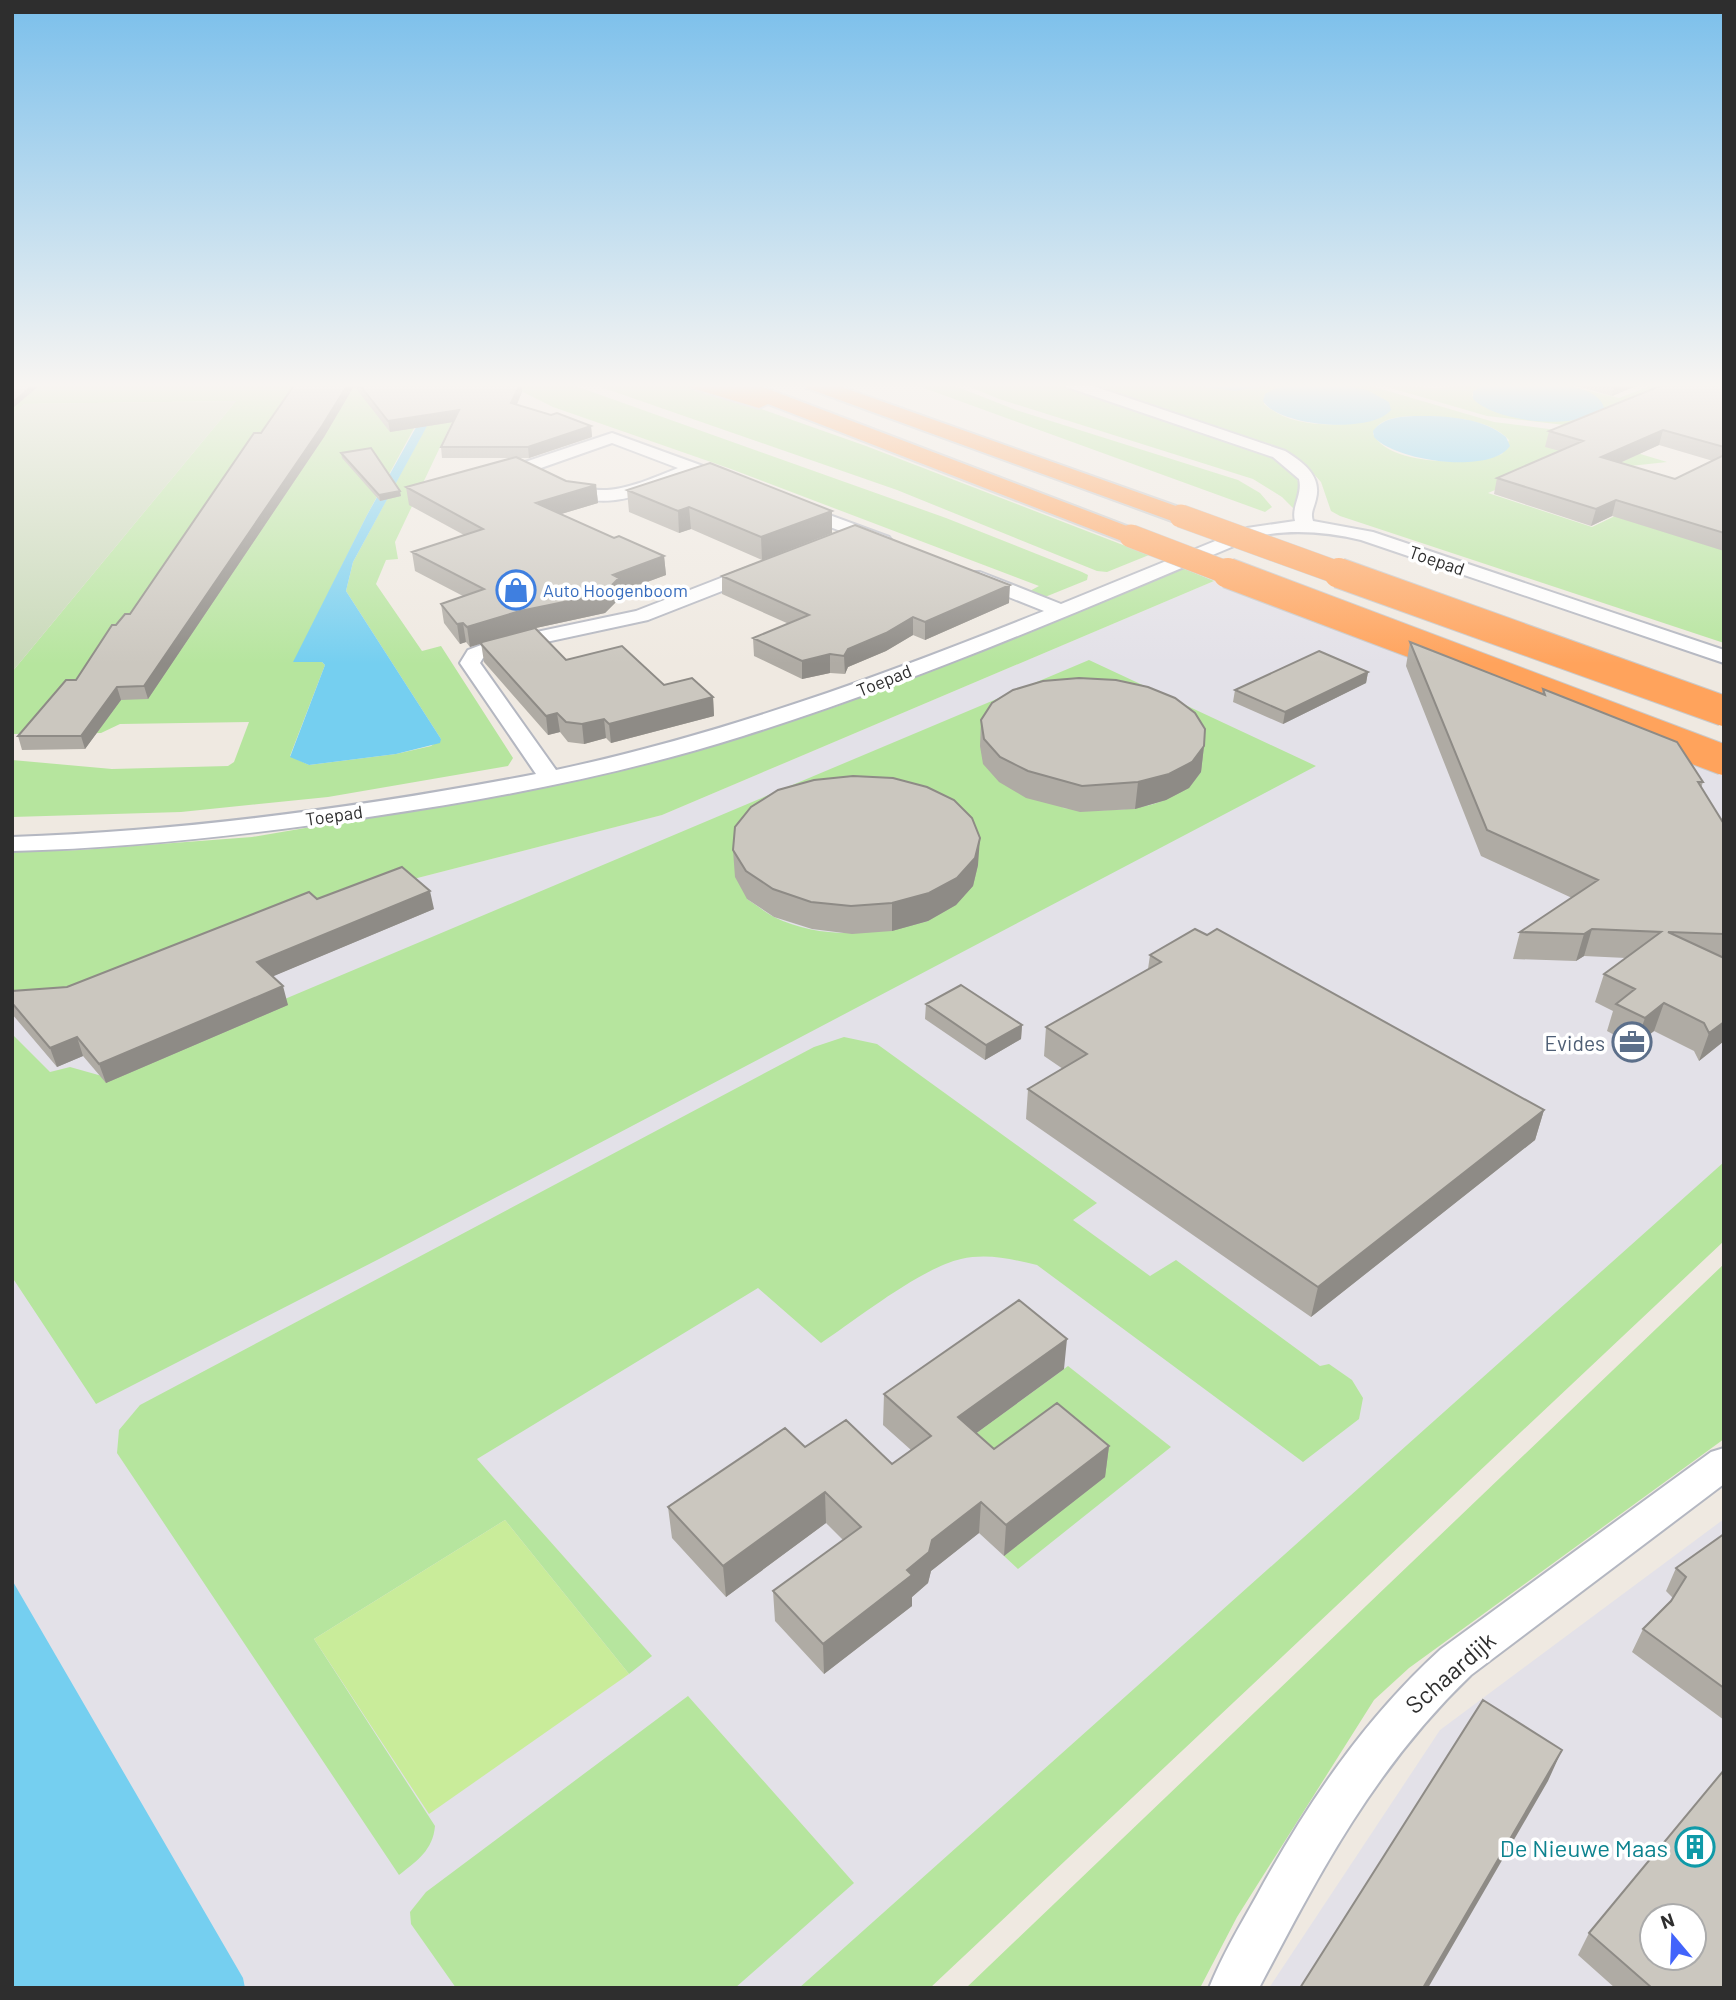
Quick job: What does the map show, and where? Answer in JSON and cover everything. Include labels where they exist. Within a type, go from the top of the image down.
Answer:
[{"type":"highway","points":[[981,477],[1724,739]]},
{"type":"highway","points":[[1005,477],[1724,760]]},
{"type":"highway","points":[[1090,477],[1724,692]]},
{"type":"highway","points":[[1101,477],[1724,711]]},
{"type":"street","points":[[539,477],[595,497],[626,492],[668,477]]},
{"type":"street","points":[[718,477],[742,487]]},
{"type":"street","points":[[1306,477],[1311,496],[1320,505],[1329,527]]},
{"type":"street","points":[[1305,526],[1302,515],[1311,496]]},
{"type":"street","points":[[781,502],[899,547]]},
{"type":"street","name":"Toepad","points":[[12,844],[235,828],[434,800],[550,778],[731,733],[807,708],[1253,533],[1305,526],[1329,527],[1367,536],[1724,657]]},
{"type":"street","points":[[828,544],[860,531]]},
{"type":"street","points":[[550,778],[470,663],[475,654],[489,648],[641,616],[769,566]]},
{"type":"street","points":[[951,567],[1059,610]]},
{"type":"street","name":"Schaardijk","points":[[1233,1988],[1279,1901],[1348,1788],[1398,1716],[1427,1686],[1456,1662],[1724,1463]]},
{"type":"shaded area","points":[[1214,581],[1724,776],[1724,1217],[882,1988],[12,1988],[12,932],[359,893],[662,815]]},
{"type":"shaded area","points":[[1724,1519],[1724,1988],[1269,1988],[1440,1730]]},
{"type":"green space","points":[[12,477],[173,477],[12,672]]},
{"type":"green space","points":[[173,477],[387,477],[294,662],[322,662],[325,665],[290,756],[309,765],[396,754],[431,746],[441,739],[346,591],[353,562],[399,477],[426,477],[395,542],[398,559],[386,560],[376,584],[422,651],[441,646],[513,758],[508,766],[328,797],[181,812],[12,817],[12,760],[112,769],[228,766],[234,762],[249,722],[120,724],[101,733],[12,734],[12,672]]},
{"type":"green space","points":[[753,477],[832,477],[946,518],[1088,575],[1087,580],[1045,597],[1028,592],[1039,586]]},
{"type":"green space","points":[[861,477],[947,477],[1149,555],[1107,572],[1097,571]]},
{"type":"green space","points":[[1170,477],[1230,477],[1238,480],[1260,493],[1272,507],[1265,512]]},
{"type":"green space","points":[[1248,477],[1295,477],[1300,492],[1297,512],[1282,497]]},
{"type":"green space","points":[[1317,477],[1525,477],[1488,493],[1592,527],[1615,516],[1724,550],[1724,643],[1340,516],[1331,511]]},
{"type":"green space","points":[[1180,567],[1214,581],[662,815],[359,893],[12,1009],[12,852],[81,850],[252,837],[521,791],[724,743],[838,706]]},
{"type":"green space","points":[[1089,660],[1316,766],[379,1259],[96,1404],[12,1277],[12,1034],[50,1072],[70,1067],[102,1076]],"holes":[[[1201,772],[1188,786],[1172,796],[1138,808],[1062,808]],[[747,899],[928,921],[870,932],[812,930],[774,917]]]},
{"type":"green space","points":[[844,1037],[877,1044],[1097,1203],[1073,1220],[1150,1276],[1176,1260],[1320,1366],[1329,1364],[1352,1380],[1363,1398],[1359,1419],[1303,1462],[1037,1265],[980,1257],[945,1264],[909,1283],[821,1343],[758,1288],[477,1459],[652,1656],[629,1674],[505,1520],[314,1639],[435,1826],[427,1848],[418,1860],[399,1875],[117,1453],[119,1430],[140,1405],[814,1047]]},
{"type":"green space","points":[[1724,1162],[1724,1241],[930,1988],[799,1988]]},
{"type":"green space","points":[[1724,1264],[1724,1439],[1409,1668],[1374,1700],[1237,1917],[1200,1988],[966,1988]]},
{"type":"green space","points":[[1068,1366],[1171,1447],[1018,1569],[1004,1556],[992,1480],[956,1448]]},
{"type":"green space","points":[[505,1520],[629,1674],[429,1814],[314,1639]]},
{"type":"green space","points":[[688,1696],[854,1883],[735,1988],[456,1988],[411,1924],[410,1912],[426,1892]]},
{"type":"water","points":[[388,477],[399,477],[353,562],[346,591],[441,739],[440,743],[396,754],[309,765],[290,757],[325,665],[322,662],[293,662]]},
{"type":"water","points":[[12,1580],[243,1978],[245,1988],[12,1988]]},
{"type":"building","points":[[224,477],[287,477],[144,686],[117,687],[81,736],[18,736],[66,680],[76,680],[112,625],[116,625],[125,614],[130,614]]},
{"type":"building","points":[[363,477],[391,477],[400,491],[379,495]]},
{"type":"building","points":[[441,477],[558,477],[596,485],[536,503],[614,538],[619,536],[664,556],[613,575],[619,578],[603,594],[520,611],[467,627],[463,623],[457,624],[441,604],[484,589],[412,552],[483,529],[406,487]]},
{"type":"building","points":[[666,477],[746,477],[832,511],[761,537],[689,507],[678,511],[627,490]]},
{"type":"building","points":[[1724,477],[1724,533],[1616,500],[1596,509],[1497,478]]},
{"type":"building","points":[[855,525],[1010,585],[925,622],[913,617],[886,633],[848,649],[844,656],[830,654],[802,661],[753,638],[809,615],[722,576]]},
{"type":"building","points":[[535,628],[566,660],[622,646],[664,685],[692,678],[713,697],[609,724],[604,719],[582,724],[566,722],[557,713],[546,716],[481,644]]},
{"type":"building","points":[[1410,642],[1545,695],[1543,689],[1677,742],[1703,782],[1698,782],[1724,824],[1724,934],[1668,932],[1724,958],[1724,1022],[1709,1033],[1704,1023],[1664,1003],[1645,1018],[1616,1004],[1635,989],[1604,974],[1661,932],[1592,929],[1584,934],[1520,932],[1598,880],[1487,830]]},
{"type":"building","points":[[1319,651],[1368,672],[1285,712],[1235,690]]},
{"type":"building","points":[[1079,678],[1116,680],[1148,687],[1175,698],[1195,713],[1205,729],[1204,746],[1192,762],[1169,774],[1138,782],[1082,786],[1028,771],[1000,757],[984,739],[981,720],[992,703],[1013,690],[1043,681]]},
{"type":"building","points":[[853,776],[893,778],[927,787],[954,800],[972,818],[980,838],[975,858],[957,878],[929,893],[892,903],[851,906],[811,902],[773,889],[746,871],[733,850],[735,827],[751,807],[778,790],[814,780]]},
{"type":"building","points":[[402,867],[430,891],[257,962],[283,986],[99,1064],[77,1037],[50,1048],[12,1003],[12,991],[67,987],[309,892],[317,899]]},
{"type":"building","points":[[1195,929],[1207,935],[1217,929],[1544,1110],[1318,1287],[1028,1089],[1087,1054],[1046,1027],[1161,962],[1150,955]]},
{"type":"building","points":[[961,985],[1022,1025],[986,1045],[926,1004]]},
{"type":"building","points":[[1019,1300],[1067,1339],[958,1417],[994,1449],[1057,1403],[1109,1446],[1006,1525],[981,1502],[932,1540],[929,1552],[907,1570],[912,1575],[823,1644],[773,1591],[861,1527],[825,1492],[723,1566],[668,1507],[785,1428],[805,1447],[846,1420],[892,1464],[931,1436],[884,1394]]},
{"type":"building","points":[[1724,1534],[1724,1688],[1643,1629],[1671,1601],[1686,1577],[1676,1568]]},
{"type":"building","points":[[1483,1700],[1562,1750],[1423,1988],[1300,1988]]},
{"type":"building","name":"De Nieuwe Maas","points":[[1724,1770],[1724,1988],[1652,1988],[1589,1933]]},
{"type":"place","name":"Auto Hoogenboom","points":[[516,590]]},
{"type":"place","name":"Evides","points":[[1632,1042]]},
{"type":"place","name":"De Nieuwe Maas","points":[[1695,1847]]}]
